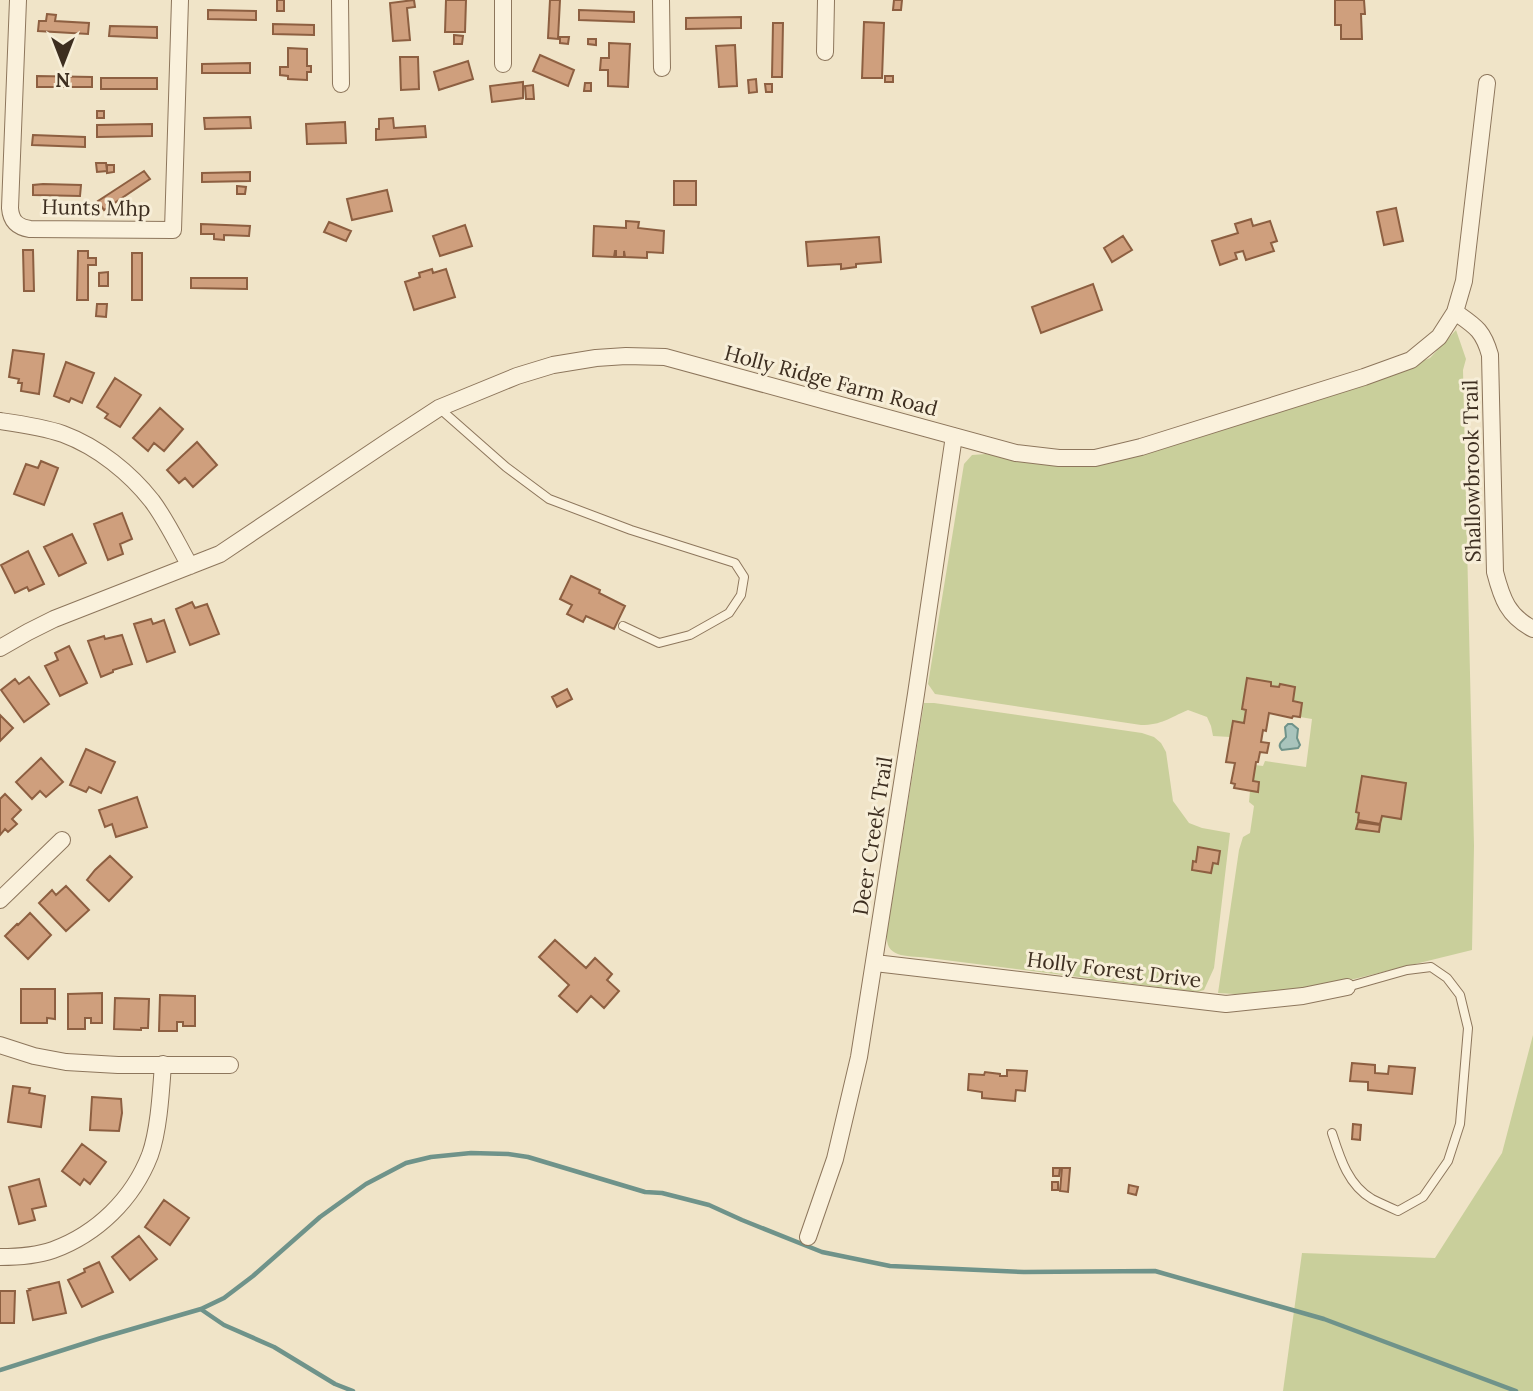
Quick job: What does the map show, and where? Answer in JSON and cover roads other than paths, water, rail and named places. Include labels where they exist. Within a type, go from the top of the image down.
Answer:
[{"type":"street","name":"Hunts Mhp","points":[[18,0],[10,208],[14,223],[30,229],[173,230],[180,0]]},
{"type":"street","points":[[340,0],[341,85]]},
{"type":"street","points":[[503,0],[503,64]]},
{"type":"street","points":[[661,0],[662,68]]},
{"type":"street","points":[[825,52],[826,0]]},
{"type":"street","name":"Holly Ridge Farm Road","points":[[0,649],[54,619],[220,554],[439,408],[517,376],[553,365],[597,358],[664,357],[1016,453],[1059,458],[1095,458],[1141,447],[1411,360],[1439,337],[1455,312],[1464,281],[1488,83]]},
{"type":"street","name":"Shallowbrook Trail","points":[[1455,312],[1479,328],[1486,339],[1490,355],[1495,572],[1501,595],[1509,610],[1520,622],[1533,629]]},
{"type":"street","points":[[0,421],[35,426],[65,435],[96,451],[128,474],[153,503],[190,566]]},
{"type":"street","name":"Deer Creek Trail","points":[[808,1237],[835,1159],[859,1057],[954,436]]},
{"type":"street","points":[[0,900],[62,840]]},
{"type":"street","name":"Holly Forest Drive","points":[[875,963],[1226,1004],[1303,996],[1347,987]]},
{"type":"street","points":[[0,1045],[66,1062],[230,1065]]},
{"type":"street","points":[[0,1257],[52,1250],[81,1236],[111,1215],[130,1193],[150,1154],[163,1064]]},
{"type":"lane","points":[[439,408],[506,467],[549,499],[631,530],[735,562],[744,578],[741,595],[729,613],[690,635],[659,643],[623,626]]},
{"type":"lane","points":[[1332,1133],[1349,1178],[1369,1197],[1398,1211],[1423,1197],[1448,1161],[1460,1124],[1468,1028],[1460,995],[1447,978],[1431,967],[1407,970],[1347,987]]},
{"type":"water","points":[[1288,724],[1298,729],[1297,738],[1300,745],[1298,748],[1282,750],[1280,744],[1286,737],[1285,727]]},
{"type":"waterway","points":[[0,1370],[201,1309],[224,1298],[320,1217],[366,1184],[406,1163],[431,1157],[471,1153],[528,1157],[645,1192],[662,1193],[709,1205],[822,1252],[890,1266],[1024,1272],[1155,1271],[1324,1319],[1516,1391]]},
{"type":"waterway","points":[[202,1310],[224,1325],[274,1347],[335,1384],[353,1391]]}]
